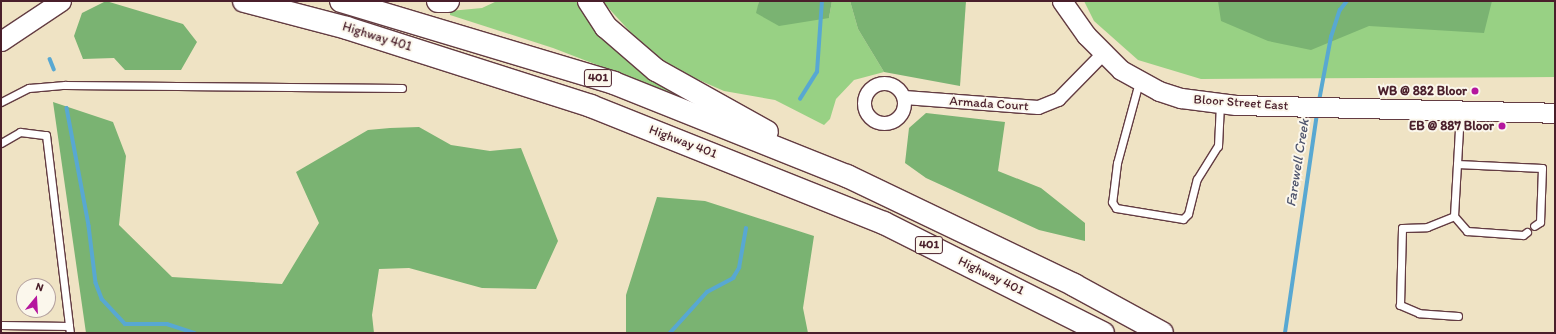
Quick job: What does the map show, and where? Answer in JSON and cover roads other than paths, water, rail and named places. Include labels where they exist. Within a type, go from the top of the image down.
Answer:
[{"type":"highway","name":"Highway 401","points":[[244,1],[347,28],[598,108],[884,223],[1103,333]]},
{"type":"highway","name":"Highway 401","points":[[341,1],[614,83],[847,176],[1074,285],[1162,333]]},
{"type":"highway","points":[[438,1],[448,1]]},
{"type":"highway","points":[[589,1],[606,27],[656,70],[847,176]]},
{"type":"main road","points":[[1,41],[61,1]]},
{"type":"main road","name":"Bloor Street East","points":[[1062,1],[1102,54],[1139,81],[1181,98],[1220,104],[1293,107],[1555,113]]},
{"type":"street","name":"Armada Court","points":[[904,97],[1038,107],[1058,99],[1102,54]]},
{"type":"lane","points":[[1139,81],[1116,163],[1112,202],[1116,208],[1183,219],[1188,214],[1197,179],[1218,146],[1220,104]]},
{"type":"lane","points":[[1,102],[28,88],[65,85],[402,88]]},
{"type":"lane","points":[[1460,111],[1454,216],[1467,231],[1523,235],[1527,232]]},
{"type":"lane","points":[[1,143],[20,132],[46,135],[69,329],[1,325]]},
{"type":"lane","points":[[1457,164],[1542,168],[1540,222],[1534,226]]},
{"type":"lane","points":[[1454,216],[1427,227],[1402,228],[1400,305],[1419,313],[1458,316]]},
{"type":"waterway","points":[[800,99],[817,72],[822,1]]},
{"type":"waterway","name":"Farewell Creek","points":[[1319,101],[1331,37],[1340,10],[1347,1]]},
{"type":"waterway","points":[[50,59],[54,69]]},
{"type":"waterway","points":[[67,108],[89,226],[96,283],[102,299],[125,324],[167,324],[195,333]]},
{"type":"waterway","name":"Farewell Creek","points":[[1285,333],[1317,113]]},
{"type":"waterway","points":[[670,333],[707,292],[733,278],[739,268],[746,229]]},
{"type":"place","name":"WB @ 882 Bloor","points":[[1475,91]]},
{"type":"place","name":"EB @ 887 Bloor","points":[[1502,126]]}]
